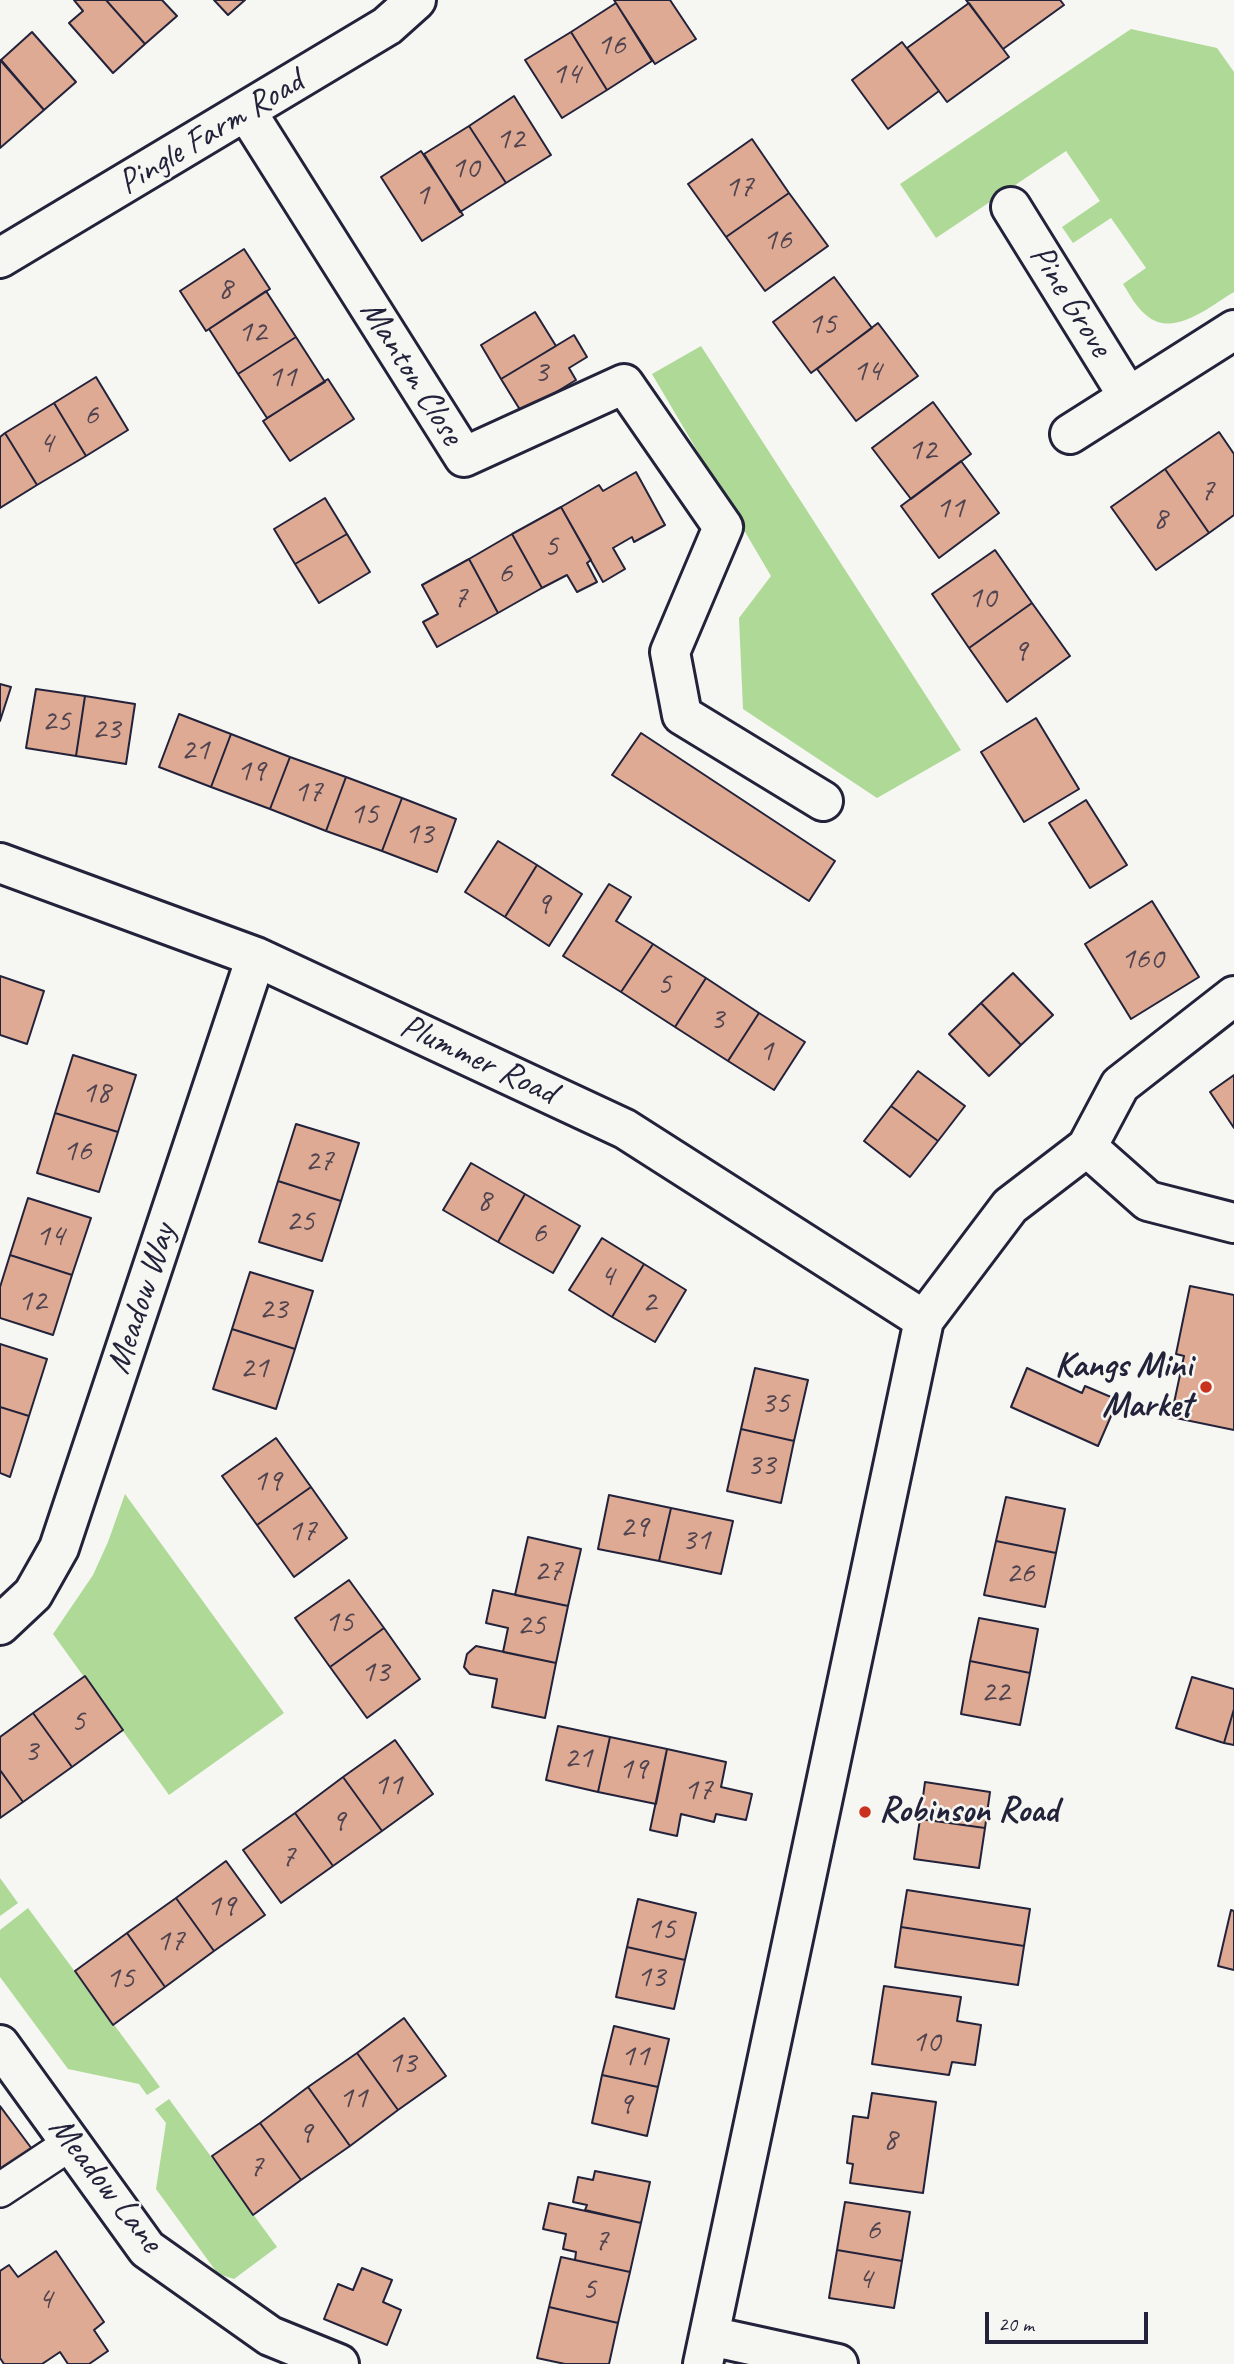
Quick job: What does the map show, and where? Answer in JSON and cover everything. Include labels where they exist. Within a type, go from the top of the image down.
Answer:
[{"type":"street","name":"Pingle Farm Road","points":[[0,258],[387,26],[416,0]]},
{"type":"street","name":"Manton Close","points":[[246,111],[464,457],[624,384],[723,527],[670,652],[682,715],[823,801]]},
{"type":"street","name":"Pine Grove","points":[[1012,207],[1128,396]]},
{"type":"street","name":"Pine Grove","points":[[1070,434],[1234,330]]},
{"type":"street","name":"Plummer Road","points":[[0,863],[256,957],[625,1129],[924,1320]]},
{"type":"street","name":"Meadow Way","points":[[0,1625],[33,1594],[59,1548],[256,957]]},
{"type":"street","points":[[838,2364],[706,2350],[924,1320],[1010,1206],[1087,1147],[1120,1085],[1234,996]]},
{"type":"street","points":[[1087,1147],[1147,1200],[1234,1223]]},
{"type":"street","name":"Meadow Lane","points":[[0,2045],[147,2249],[270,2336],[338,2364]]},
{"type":"lane","points":[[0,2190],[71,2143]]},
{"type":"green space","points":[[1131,29],[1217,48],[1234,72],[1234,292],[1191,318],[1168,324],[1142,312],[1123,284],[1146,268],[1111,218],[1073,243],[1062,227],[1100,201],[1066,151],[936,238],[900,184]]},
{"type":"green space","points":[[701,346],[961,750],[877,798],[743,709],[739,618],[771,576],[652,374]]},
{"type":"green space","points":[[125,1494],[284,1713],[169,1795],[53,1634],[93,1575]]},
{"type":"green space","points":[[0,1878],[18,1903],[0,1916]]},
{"type":"green space","points":[[28,1908],[160,2087],[147,2095],[139,2084],[68,2069],[0,1977],[0,1930]]},
{"type":"green space","points":[[169,2099],[277,2247],[234,2279],[218,2274],[156,2189],[166,2123],[155,2109]]},
{"type":"building","points":[[74,0],[106,0],[145,44],[113,73],[69,23],[83,11]]},
{"type":"building","points":[[106,0],[162,0],[177,16],[145,44]]},
{"type":"building","points":[[214,0],[245,0],[228,15]]},
{"type":"building","points":[[614,0],[670,0],[696,39],[655,64]]},
{"type":"building","points":[[966,0],[1060,0],[1064,5],[1003,49]]},
{"type":"building","points":[[616,3],[652,61],[607,90],[571,32]]},
{"type":"building","points":[[969,3],[1009,57],[947,102],[907,48]]},
{"type":"building","points":[[32,32],[76,82],[44,110],[1,60]]},
{"type":"building","points":[[571,32],[607,90],[562,118],[525,60]]},
{"type":"building","points":[[902,42],[939,91],[888,129],[852,80]]},
{"type":"building","points":[[0,60],[44,110],[0,148]]},
{"type":"building","points":[[514,96],[551,155],[506,183],[469,126]]},
{"type":"building","points":[[469,126],[506,183],[460,212],[424,154]]},
{"type":"building","points":[[752,139],[789,193],[726,237],[688,184]]},
{"type":"building","points":[[421,151],[463,215],[422,241],[381,177]]},
{"type":"building","points":[[789,193],[828,246],[765,291],[726,237]]},
{"type":"building","points":[[244,249],[270,289],[206,331],[180,291]]},
{"type":"building","points":[[834,277],[872,328],[811,373],[773,322]]},
{"type":"building","points":[[266,291],[296,337],[238,374],[209,329]]},
{"type":"building","points":[[535,312],[556,346],[501,379],[481,345]]},
{"type":"building","points":[[878,323],[918,376],[856,421],[817,369]]},
{"type":"building","points":[[574,335],[587,357],[569,368],[576,380],[522,413],[501,379]]},
{"type":"building","points":[[296,337],[325,382],[267,418],[238,374]]},
{"type":"building","points":[[96,377],[128,430],[86,456],[54,403]]},
{"type":"building","points":[[328,379],[354,419],[290,461],[263,421]]},
{"type":"building","points":[[933,402],[971,454],[911,499],[872,448]]},
{"type":"building","points":[[54,403],[86,456],[37,485],[5,433]]},
{"type":"building","points":[[1219,432],[1234,454],[1234,515],[1209,533],[1165,469]]},
{"type":"building","points":[[5,433],[37,485],[0,508],[0,437]]},
{"type":"building","points":[[961,461],[999,513],[939,558],[901,506]]},
{"type":"building","points":[[1165,469],[1209,533],[1156,570],[1111,507]]},
{"type":"building","points":[[636,472],[665,525],[634,542],[632,537],[613,548],[625,569],[603,582],[561,507],[599,485],[603,491]]},
{"type":"building","points":[[325,498],[347,534],[295,564],[274,529]]},
{"type":"building","points":[[561,507],[591,560],[587,563],[597,582],[577,592],[567,575],[542,588],[512,534]]},
{"type":"building","points":[[347,534],[370,572],[319,603],[295,564]]},
{"type":"building","points":[[512,534],[542,588],[498,613],[469,559]]},
{"type":"building","points":[[995,550],[1032,603],[969,648],[932,594]]},
{"type":"building","points":[[469,559],[498,613],[437,647],[423,622],[438,614],[422,585]]},
{"type":"building","points":[[1032,603],[1070,656],[1007,702],[969,648]]},
{"type":"building","points":[[0,684],[11,687],[0,721]]},
{"type":"building","points":[[36,689],[85,696],[76,756],[26,748]]},
{"type":"building","points":[[85,696],[135,704],[126,764],[76,756]]},
{"type":"building","points":[[179,714],[231,734],[211,787],[159,767]]},
{"type":"building","points":[[1036,718],[1079,789],[1024,822],[981,752]]},
{"type":"building","points":[[641,733],[835,861],[809,901],[612,775]]},
{"type":"building","points":[[231,734],[290,757],[270,809],[211,787]]},
{"type":"building","points":[[290,757],[346,777],[326,831],[270,809]]},
{"type":"building","points":[[346,777],[402,798],[382,851],[326,831]]},
{"type":"building","points":[[402,798],[456,819],[437,872],[382,851]]},
{"type":"building","points":[[1086,800],[1127,865],[1090,888],[1049,823]]},
{"type":"building","points":[[498,841],[537,865],[505,917],[465,892]]},
{"type":"building","points":[[537,865],[582,894],[549,946],[505,917]]},
{"type":"building","points":[[609,884],[631,897],[616,921],[653,944],[621,992],[563,956]]},
{"type":"building","points":[[1152,901],[1199,977],[1131,1019],[1085,944]]},
{"type":"building","points":[[653,944],[706,978],[675,1027],[621,992]]},
{"type":"building","points":[[1013,973],[1053,1015],[1021,1045],[981,1003]]},
{"type":"building","points":[[0,976],[44,991],[27,1044],[0,1035]]},
{"type":"building","points":[[706,978],[759,1013],[728,1061],[675,1027]]},
{"type":"building","points":[[981,1003],[1021,1045],[989,1076],[949,1034]]},
{"type":"building","points":[[759,1013],[805,1042],[774,1090],[728,1061]]},
{"type":"building","points":[[73,1055],[136,1075],[118,1132],[55,1113]]},
{"type":"building","points":[[918,1071],[965,1106],[938,1141],[891,1106]]},
{"type":"building","points":[[1234,1075],[1234,1128],[1210,1092]]},
{"type":"building","points":[[891,1106],[938,1141],[910,1177],[864,1141]]},
{"type":"building","points":[[55,1113],[118,1132],[99,1192],[37,1173]]},
{"type":"building","points":[[296,1124],[359,1143],[341,1201],[278,1181]]},
{"type":"building","points":[[471,1163],[525,1194],[498,1242],[443,1210]]},
{"type":"building","points":[[278,1181],[341,1201],[322,1261],[259,1242]]},
{"type":"building","points":[[525,1194],[580,1226],[553,1273],[498,1242]]},
{"type":"building","points":[[28,1198],[91,1218],[72,1275],[10,1255]]},
{"type":"building","points":[[602,1238],[644,1264],[612,1317],[569,1290]]},
{"type":"building","points":[[10,1255],[72,1275],[53,1335],[0,1318],[0,1287]]},
{"type":"building","points":[[644,1264],[686,1290],[655,1342],[612,1317]]},
{"type":"building","points":[[250,1272],[313,1291],[295,1349],[232,1329]]},
{"type":"building","name":"Kangs Mini Market","points":[[1190,1286],[1234,1295],[1234,1430],[1171,1417],[1184,1356],[1176,1354]]},
{"type":"building","points":[[232,1329],[295,1349],[276,1409],[213,1389]]},
{"type":"building","points":[[0,1344],[47,1359],[29,1416],[0,1407]]},
{"type":"building","points":[[755,1368],[808,1380],[794,1441],[741,1429]]},
{"type":"building","points":[[1027,1368],[1082,1393],[1085,1386],[1118,1400],[1098,1446],[1011,1407]]},
{"type":"building","points":[[0,1407],[29,1416],[10,1477],[0,1473]]},
{"type":"building","points":[[741,1429],[794,1441],[781,1503],[727,1491]]},
{"type":"building","points":[[276,1438],[311,1487],[257,1525],[222,1476]]},
{"type":"building","points":[[311,1487],[347,1538],[294,1577],[257,1525]]},
{"type":"building","points":[[609,1495],[671,1508],[659,1561],[598,1549]]},
{"type":"building","points":[[1006,1497],[1065,1509],[1056,1553],[996,1541]]},
{"type":"building","points":[[671,1508],[733,1521],[721,1574],[659,1561]]},
{"type":"building","points":[[528,1537],[581,1549],[568,1606],[515,1595]]},
{"type":"building","points":[[996,1541],[1056,1553],[1045,1607],[984,1595]]},
{"type":"building","points":[[349,1580],[384,1628],[330,1667],[295,1618]]},
{"type":"building","points":[[493,1590],[568,1606],[556,1663],[503,1652],[508,1628],[486,1623]]},
{"type":"building","points":[[979,1618],[1038,1629],[1030,1673],[970,1661]]},
{"type":"building","points":[[384,1628],[420,1679],[367,1718],[330,1667]]},
{"type":"building","points":[[476,1646],[556,1663],[545,1718],[492,1707],[497,1679],[470,1674],[464,1667],[467,1654]]},
{"type":"building","points":[[970,1661],[1030,1673],[1020,1725],[961,1714]]},
{"type":"building","points":[[85,1676],[123,1730],[72,1767],[33,1713]]},
{"type":"building","points":[[1192,1677],[1234,1689],[1234,1709],[1224,1743],[1176,1728]]},
{"type":"building","points":[[1234,1709],[1234,1745],[1224,1743]]},
{"type":"building","points":[[33,1713],[72,1767],[23,1802],[0,1770],[0,1737]]},
{"type":"building","points":[[558,1726],[610,1737],[598,1792],[546,1780]]},
{"type":"building","points":[[610,1737],[667,1749],[656,1804],[598,1792]]},
{"type":"building","points":[[395,1740],[433,1794],[382,1831],[343,1777]]},
{"type":"building","points":[[667,1749],[726,1762],[721,1787],[752,1794],[746,1820],[716,1814],[714,1822],[681,1814],[677,1836],[650,1830]]},
{"type":"building","points":[[0,1770],[23,1802],[0,1818]]},
{"type":"building","points":[[343,1777],[382,1831],[333,1866],[295,1813]]},
{"type":"building","points":[[925,1782],[990,1792],[985,1828],[920,1819]]},
{"type":"building","points":[[295,1813],[333,1866],[281,1903],[243,1850]]},
{"type":"building","points":[[920,1819],[985,1828],[979,1868],[914,1859]]},
{"type":"building","points":[[226,1861],[265,1915],[214,1951],[176,1898]]},
{"type":"building","points":[[907,1890],[1030,1909],[1024,1946],[901,1927]]},
{"type":"building","points":[[176,1898],[214,1951],[165,1987],[127,1933]]},
{"type":"building","points":[[638,1899],[696,1913],[685,1960],[627,1947]]},
{"type":"building","points":[[1231,1910],[1234,1911],[1234,1970],[1218,1966]]},
{"type":"building","points":[[901,1927],[1024,1946],[1018,1985],[895,1967]]},
{"type":"building","points":[[127,1933],[165,1987],[113,2025],[75,1971]]},
{"type":"building","points":[[627,1947],[685,1960],[674,2009],[616,1997]]},
{"type":"building","points":[[884,1986],[961,1997],[957,2021],[981,2025],[975,2065],[952,2062],[949,2075],[872,2064]]},
{"type":"building","points":[[404,2018],[446,2076],[398,2110],[357,2053]]},
{"type":"building","points":[[614,2026],[669,2039],[658,2087],[602,2075]]},
{"type":"building","points":[[357,2053],[398,2110],[350,2146],[308,2087]]},
{"type":"building","points":[[602,2075],[658,2087],[647,2136],[592,2123]]},
{"type":"building","points":[[308,2087],[350,2146],[301,2180],[260,2123]]},
{"type":"building","points":[[872,2093],[936,2102],[923,2193],[850,2183],[853,2164],[847,2163],[853,2116],[868,2118]]},
{"type":"building","points":[[0,2106],[32,2149],[0,2172]]},
{"type":"building","points":[[260,2123],[301,2180],[253,2215],[212,2156]]},
{"type":"building","points":[[595,2171],[650,2182],[641,2223],[585,2210],[587,2205],[573,2202],[578,2177],[593,2180]]},
{"type":"building","points":[[845,2202],[910,2212],[902,2261],[837,2250]]},
{"type":"building","points":[[549,2203],[641,2223],[630,2272],[575,2260],[576,2252],[563,2249],[566,2234],[543,2229]]},
{"type":"building","points":[[837,2250],[902,2261],[894,2308],[829,2298]]},
{"type":"building","points":[[56,2251],[104,2322],[94,2330],[108,2351],[89,2364],[68,2364],[60,2352],[42,2364],[4,2364],[0,2358],[0,2271],[9,2265],[18,2277]]},
{"type":"building","points":[[561,2257],[630,2272],[618,2323],[549,2307]]},
{"type":"building","points":[[362,2268],[392,2280],[383,2302],[401,2310],[387,2345],[324,2319],[338,2284],[353,2290]]},
{"type":"building","points":[[549,2307],[618,2323],[609,2364],[565,2364],[537,2358]]},
{"type":"place","name":"Kangs Mini Market","points":[[1206,1387]]},
{"type":"place","name":"Robinson Road","points":[[865,1812]]}]
